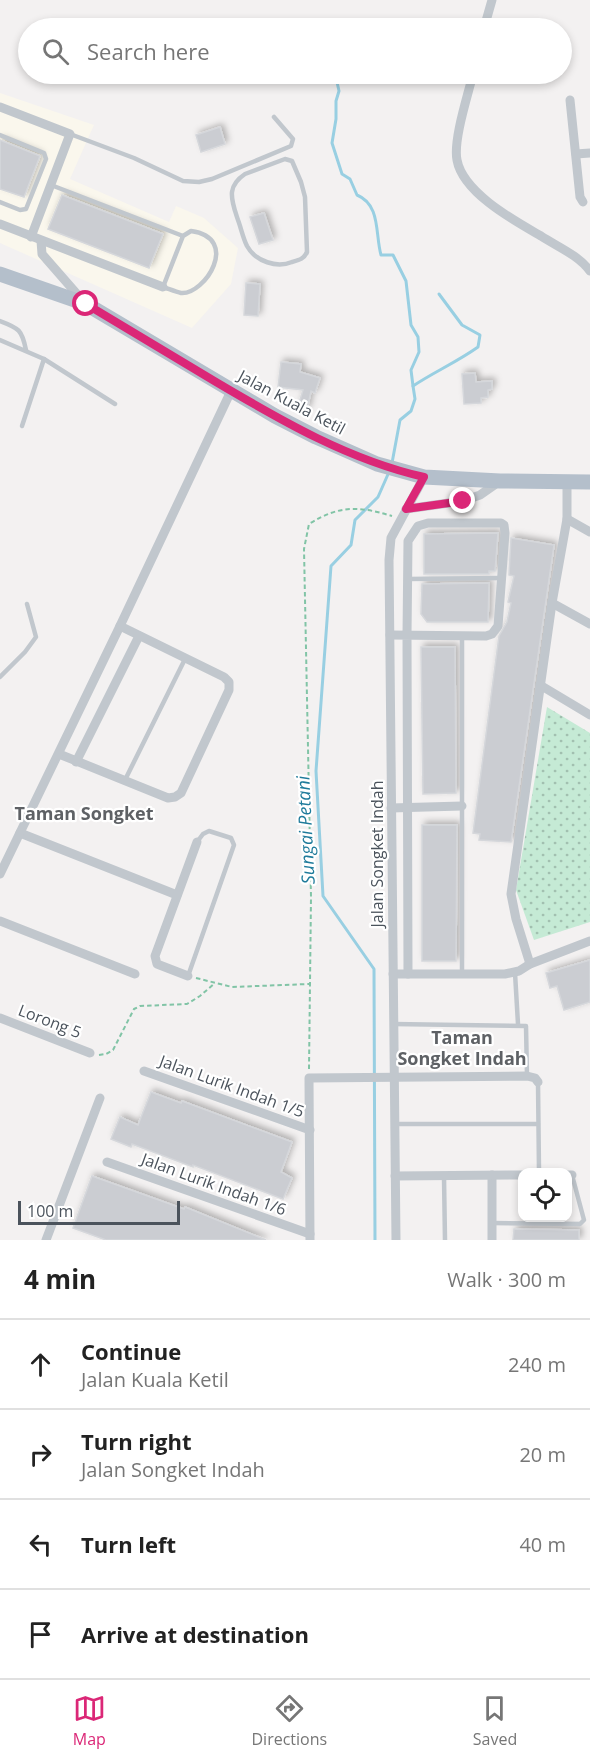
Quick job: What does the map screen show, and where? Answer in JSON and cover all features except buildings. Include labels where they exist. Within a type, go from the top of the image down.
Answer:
[{"type":"main road","name":"Jalan Kuala Ketil","points":[[0,274],[86,304],[231,390],[316,437],[377,464],[424,477],[590,482]]},
{"type":"street","points":[[487,18],[492,0]]},
{"type":"street","points":[[471,84],[457,144],[457,161],[465,177],[495,207],[570,254],[590,271]]},
{"type":"street","points":[[570,100],[580,196],[586,203]]},
{"type":"street","points":[[0,107],[70,134],[31,237]]},
{"type":"street","points":[[576,154],[590,153]]},
{"type":"street","points":[[0,224],[163,287]]},
{"type":"street","points":[[41,241],[42,254],[86,304]]},
{"type":"street","points":[[0,874],[231,390]]},
{"type":"street","name":"Jalan Songket Indah","points":[[396,1240],[389,560],[392,538],[400,518],[424,477]]},
{"type":"street","points":[[406,509],[463,501],[480,495],[500,481]]},
{"type":"street","points":[[530,964],[511,894],[552,603],[567,519],[567,481]]},
{"type":"street","points":[[567,519],[590,532]]},
{"type":"street","points":[[390,635],[407,635],[462,636],[486,636],[495,631],[498,626],[504,525],[501,523],[428,522],[418,526],[408,541],[407,579],[407,635],[408,807],[408,974]]},
{"type":"street","points":[[552,603],[590,624]]},
{"type":"street","points":[[59,754],[168,798],[181,793],[229,690],[229,682],[224,677],[186,657],[120,626]]},
{"type":"street","points":[[76,762],[139,636]]},
{"type":"street","points":[[540,685],[590,715]]},
{"type":"street","points":[[391,808],[462,806]]},
{"type":"street","points":[[20,833],[177,895]]},
{"type":"street","points":[[188,976],[162,966],[155,960],[155,956],[197,842]]},
{"type":"street","points":[[0,921],[135,974]]},
{"type":"street","points":[[393,975],[504,974],[514,972],[590,940]]},
{"type":"street","name":"Lorong 5","points":[[0,1018],[90,1053]]},
{"type":"street","name":"Jalan Lurik Indah 1/5","points":[[144,1071],[310,1130]]},
{"type":"street","points":[[310,1237],[309,1078],[527,1076],[535,1078],[538,1082]]},
{"type":"street","points":[[46,1240],[100,1098]]},
{"type":"street","name":"Jalan Lurik Indah 1/6","points":[[107,1162],[310,1237]]},
{"type":"street","points":[[492,1175],[492,1240]]},
{"type":"street","points":[[395,1176],[518,1175]]},
{"type":"lane","points":[[70,134],[134,158],[183,181],[199,182],[212,179],[291,146],[293,139],[274,117]]},
{"type":"lane","points":[[0,135],[45,153],[46,159],[26,209],[20,210],[0,202]]},
{"type":"lane","points":[[285,159],[292,161],[301,182],[304,197],[307,252],[302,259],[277,265],[258,257],[248,246],[232,197],[232,189],[239,178],[245,174],[285,159]]},
{"type":"lane","points":[[242,166],[245,174]]},
{"type":"lane","points":[[51,185],[183,236]]},
{"type":"lane","points":[[191,231],[207,237],[217,247],[218,256],[206,278],[195,290],[182,293],[163,287],[183,236],[191,231]]},
{"type":"lane","points":[[0,321],[20,330],[26,350]]},
{"type":"lane","points":[[0,340],[44,358],[115,404]]},
{"type":"lane","points":[[22,426],[44,358]]},
{"type":"lane","points":[[407,579],[501,578]]},
{"type":"lane","points":[[0,677],[25,652],[36,637],[27,604]]},
{"type":"lane","points":[[462,636],[462,973]]},
{"type":"lane","points":[[125,780],[186,657]]},
{"type":"lane","points":[[188,976],[234,845],[231,838],[209,831],[203,834],[197,842]]},
{"type":"lane","points":[[514,972],[518,1024]]},
{"type":"lane","points":[[393,1024],[518,1024],[526,1026],[527,1076]]},
{"type":"lane","points":[[538,1082],[538,1168]]},
{"type":"lane","points":[[395,1124],[538,1124]]},
{"type":"lane","points":[[444,1175],[445,1240]]},
{"type":"lane","points":[[492,1223],[580,1224],[584,1220],[572,1181]]},
{"type":"path","points":[[309,1078],[311,897],[304,549],[309,524],[339,510],[359,508],[400,518]]},
{"type":"path","points":[[188,976],[232,987],[309,984]]},
{"type":"path","points":[[90,1053],[106,1054],[113,1050],[134,1009],[140,1006],[187,1004],[215,983]]},
{"type":"shaded area","points":[[0,93],[94,125],[70,179],[169,222],[176,206],[204,218],[238,248],[231,284],[192,328],[0,243]]},
{"type":"green space","points":[[547,707],[590,733],[590,922],[534,940],[516,890]]},
{"type":"waterway","points":[[337,84],[339,91],[332,143],[342,174],[350,179],[357,195],[365,200],[374,213],[381,255],[393,255],[406,281],[411,325],[418,337],[419,352],[411,370],[413,386]]},
{"type":"waterway","points":[[392,463],[400,420],[411,411],[415,399],[413,386],[478,347],[480,335],[462,325],[439,294]]},
{"type":"waterway","name":"Sungai Petani","points":[[375,1240],[374,969],[323,896],[316,771],[331,566],[351,545],[355,520],[378,497],[389,472]]},
{"type":"district","name":"Taman Songket","points":[[84,814]]},
{"type":"district","name":"Taman Songket Indah","points":[[462,1048]]},
{"type":"route","points":[[86,304],[275,416],[316,437],[377,464],[424,477],[406,509],[463,501]]}]
